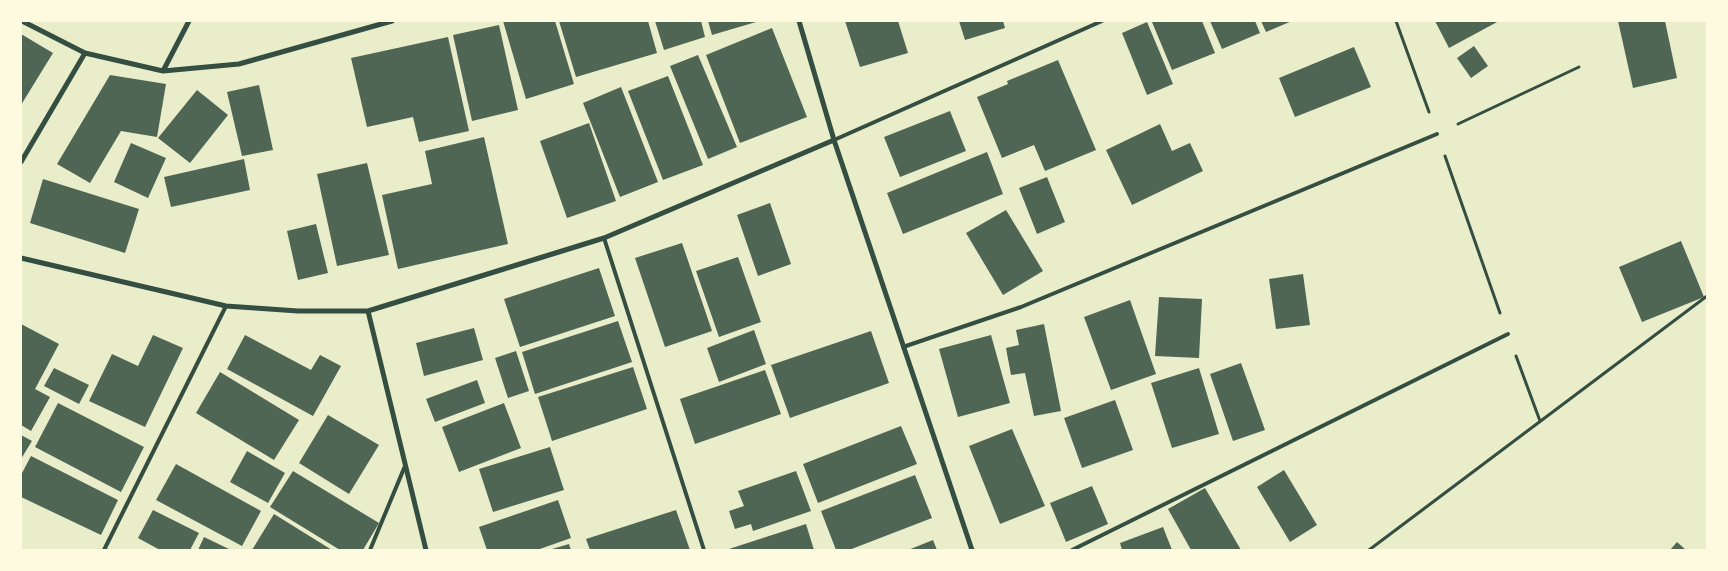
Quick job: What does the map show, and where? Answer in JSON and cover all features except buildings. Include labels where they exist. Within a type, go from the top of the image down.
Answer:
[{"type":"street","points":[[22,21],[85,53],[163,71],[239,64],[392,21]]},
{"type":"street","points":[[163,71],[190,21]]},
{"type":"street","points":[[799,21],[834,140],[972,550]]},
{"type":"street","points":[[21,162],[85,53]]},
{"type":"street","points":[[21,258],[226,306],[298,311],[368,311],[604,238],[834,140]]},
{"type":"street","points":[[368,311],[426,550]]},
{"type":"lane","points":[[834,140],[1102,21]]},
{"type":"lane","points":[[903,347],[1021,307],[1437,134]]},
{"type":"lane","points":[[604,238],[704,550]]},
{"type":"lane","points":[[104,550],[226,306]]},
{"type":"lane","points":[[1072,550],[1508,334]]},
{"type":"lane","points":[[370,550],[405,466]]},
{"type":"path","points":[[1396,21],[1540,421]]},
{"type":"path","points":[[1437,134],[1579,67]]},
{"type":"path","points":[[1369,550],[1707,296]]}]
